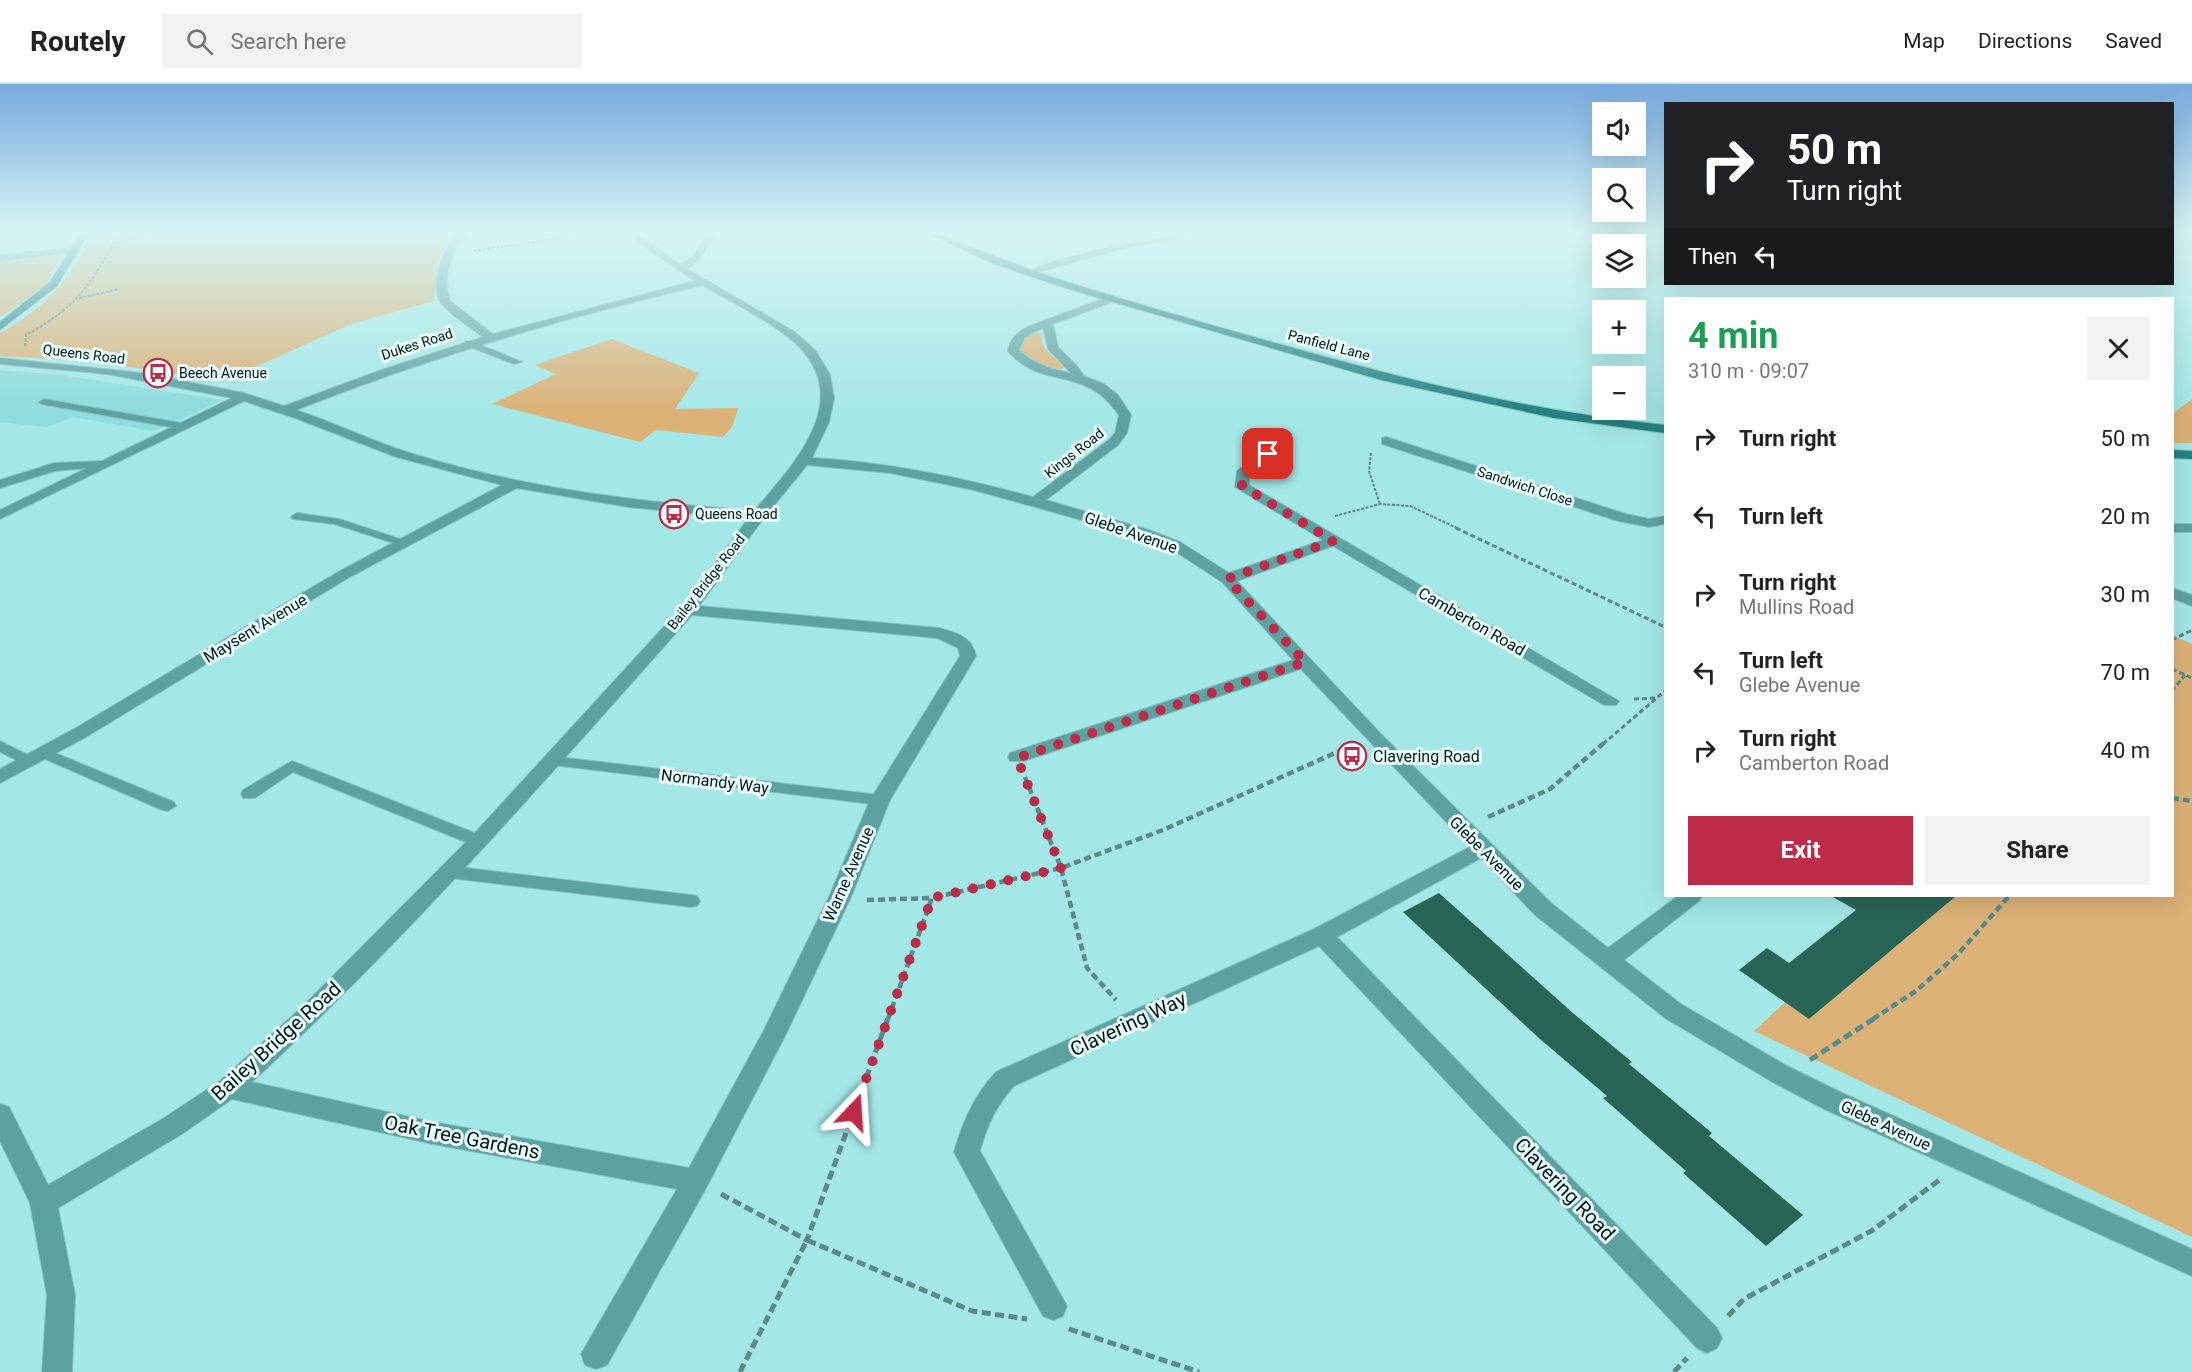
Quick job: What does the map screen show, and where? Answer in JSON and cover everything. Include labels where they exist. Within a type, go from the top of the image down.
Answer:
[{"type":"street","points":[[0,327],[45,291]]},
{"type":"street","points":[[442,291],[445,302],[489,336]]},
{"type":"street","name":"Dukes Road","points":[[284,410],[364,378],[489,336],[667,291]]},
{"type":"street","name":"Bailey Bridge Road","points":[[43,1202],[173,1126],[229,1088],[309,1015],[479,842],[688,610],[758,516],[804,460],[823,422],[828,399],[824,375],[812,352],[791,334],[718,291]]},
{"type":"street","name":"Panfield Lane","points":[[1088,291],[1359,370],[1456,393],[1591,420],[1664,429]]},
{"type":"street","name":"Kings Road","points":[[1035,502],[1114,442],[1124,424],[1125,415],[1118,399],[1104,388],[1078,376],[1054,373],[1028,364],[1013,351],[1019,335],[1111,299]]},
{"type":"street","name":"Kings Road","points":[[1048,323],[1047,335],[1054,351],[1074,367],[1078,376]]},
{"type":"street","name":"Queens Road","points":[[0,361],[107,371],[244,397],[284,410],[378,447],[513,485],[653,508],[758,516]]},
{"type":"street","points":[[0,515],[244,397]]},
{"type":"street","name":"Sandwich Close","points":[[1386,441],[1623,518],[1649,523],[1664,520]]},
{"type":"street","name":"Camberton Road","points":[[1268,454],[1242,474],[1242,486],[1610,701]]},
{"type":"street","points":[[2174,454],[2192,455]]},
{"type":"street","name":"Glebe Avenue","points":[[804,460],[851,462],[937,476],[1035,502],[1176,545],[1227,579],[1462,829],[1543,909],[1673,1011],[1778,1073],[1965,1162],[2192,1263]]},
{"type":"street","points":[[0,484],[54,467],[108,462]]},
{"type":"street","name":"Maysent Avenue","points":[[0,777],[403,542],[513,485]]},
{"type":"street","points":[[2174,528],[2192,528]]},
{"type":"street","points":[[1227,579],[1333,541]]},
{"type":"street","points":[[2174,594],[2192,601]]},
{"type":"street","name":"Warne Avenue","points":[[596,1354],[696,1181],[774,1034],[840,897],[880,800],[904,757],[968,656],[966,646],[957,639],[939,633],[688,610]]},
{"type":"street","points":[[1017,758],[1305,662]]},
{"type":"street","name":"Clavering Way","points":[[1050,1317],[967,1152],[984,1100],[1005,1079],[1322,935],[1484,849]]},
{"type":"street","points":[[1607,961],[1691,897]]},
{"type":"street","name":"Clavering Road","points":[[1322,935],[1707,1338]]},
{"type":"street","name":"Oak Tree Gardens","points":[[229,1088],[433,1133],[696,1181]]},
{"type":"street","points":[[0,1115],[43,1202],[61,1295],[57,1372]]},
{"type":"lane","points":[[468,343],[517,363]]},
{"type":"lane","points":[[44,402],[181,426]]},
{"type":"lane","points":[[297,517],[335,521],[403,542]]},
{"type":"lane","points":[[0,746],[168,806]]},
{"type":"lane","name":"Normandy Way","points":[[550,761],[880,800]]},
{"type":"lane","points":[[249,794],[292,766],[479,842]]},
{"type":"lane","points":[[450,872],[691,901]]},
{"type":"path","points":[[39,363],[50,357],[26,348],[24,343],[26,335],[62,313],[84,291]]},
{"type":"path","points":[[78,298],[109,291]]},
{"type":"path","points":[[1380,504],[1370,476],[1368,458],[1372,450],[1386,441]]},
{"type":"path","points":[[1307,524],[1380,504],[1410,506],[1664,627]]},
{"type":"path","points":[[2174,639],[2192,630]]},
{"type":"path","points":[[2174,670],[2192,678]]},
{"type":"path","points":[[2174,689],[2185,675]]},
{"type":"path","points":[[1462,829],[1550,789],[1664,692]]},
{"type":"path","points":[[840,897],[879,902],[932,898],[1061,868],[1163,830],[1373,736]]},
{"type":"path","points":[[1017,758],[1061,868],[1087,968],[1134,1021]]},
{"type":"path","points":[[2174,798],[2192,801]]},
{"type":"path","points":[[1778,1073],[1820,1056],[1916,992],[1958,954],[2008,897]]},
{"type":"path","points":[[740,1372],[807,1240],[932,898]]},
{"type":"path","points":[[1674,1372],[1744,1299],[1873,1230],[1965,1162]]},
{"type":"path","points":[[696,1181],[807,1240],[972,1311],[1050,1317],[1199,1372]]},
{"type":"shaded area","points":[[0,291],[38,291],[0,317]]},
{"type":"shaded area","points":[[55,291],[435,291],[434,301],[351,324],[224,381],[89,361],[0,356],[0,333],[44,302]]},
{"type":"shaded area","points":[[1035,332],[1042,334],[1046,350],[1067,367],[1054,369],[1040,366],[1023,354],[1019,349],[1021,339]]},
{"type":"shaded area","points":[[612,339],[699,373],[675,409],[738,408],[732,427],[723,437],[656,430],[640,442],[492,404],[556,374],[535,365]]},
{"type":"shaded area","points":[[0,370],[61,375],[223,400],[154,431],[73,417],[47,427],[0,422]]},
{"type":"shaded area","points":[[2192,399],[2192,443],[2174,443],[2174,412]]},
{"type":"shaded area","points":[[2174,636],[2192,644],[2192,1237],[1754,1031],[1900,897],[2174,897]]},
{"type":"building","points":[[1439,893],[1574,1014],[1632,1062],[1629,1064],[1712,1133],[1709,1136],[1803,1215],[1766,1246],[1683,1173],[1686,1171],[1603,1098],[1607,1096],[1540,1039],[1403,912]]},
{"type":"building","points":[[1833,897],[1955,897],[1809,1019],[1739,970],[1767,948],[1789,963],[1856,910]]},
{"type":"place","name":"Beech Avenue","points":[[158,373]]},
{"type":"place","name":"Queens Road","points":[[674,514]]},
{"type":"place","name":"Clavering Road","points":[[1352,756]]},
{"type":"route","points":[[854,1112],[932,898],[1061,868],[1017,758],[1305,662],[1227,579],[1333,541],[1242,486],[1242,474],[1268,454]]}]
